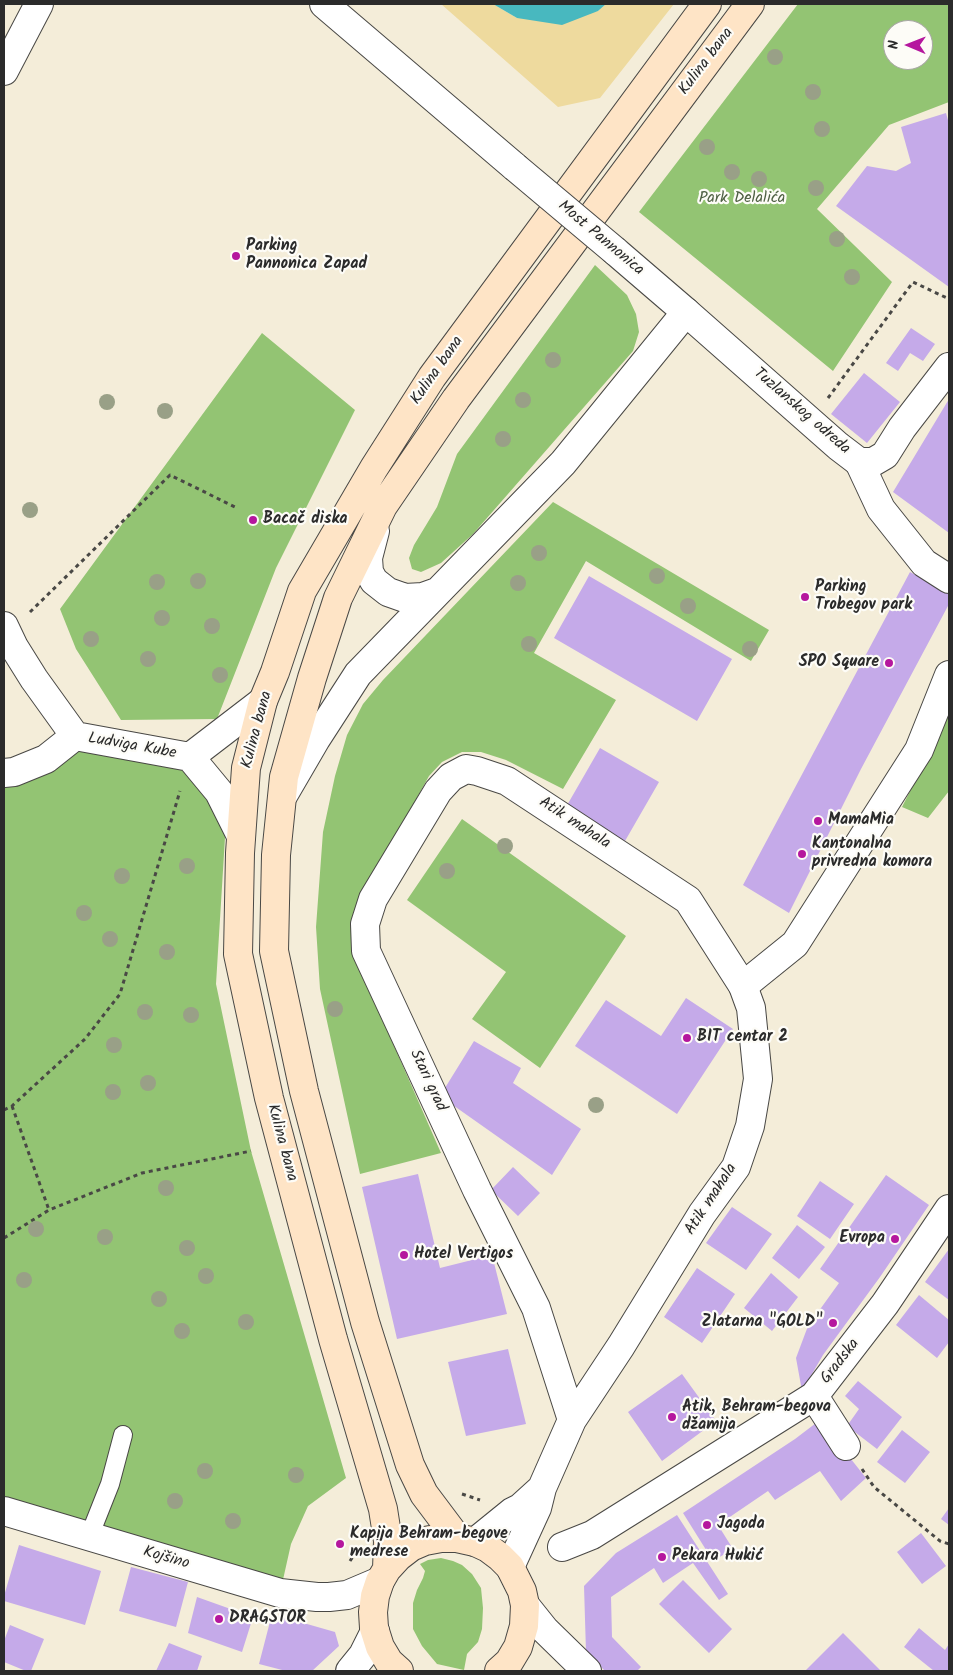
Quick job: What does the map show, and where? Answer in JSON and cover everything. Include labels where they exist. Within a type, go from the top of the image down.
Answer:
[{"type":"main road","name":"Kulina bana","points":[[374,1629],[373,1612],[375,1596],[384,1575],[388,1541],[383,1509],[333,1340],[269,1098],[238,954],[246,768],[263,701],[275,672],[302,591],[384,452],[432,377],[707,4]]},
{"type":"main road","name":"Kulina bana","points":[[466,1540],[424,1494],[410,1465],[365,1322],[304,1091],[274,951],[276,855],[284,777],[312,678],[338,598],[383,506],[456,399],[750,4]]},
{"type":"main road","points":[[384,1575],[398,1557],[418,1544],[441,1538],[466,1540],[500,1557],[510,1568],[522,1591],[525,1605],[524,1626],[518,1647],[504,1666]]},
{"type":"main road","points":[[374,1629],[380,1647],[389,1662],[399,1671]]},
{"type":"street","points":[[4,71],[39,4]]},
{"type":"street","name":"Most Pannonica","points":[[324,4],[686,312]]},
{"type":"street","points":[[282,798],[316,739],[358,674],[563,463],[686,312]]},
{"type":"street","name":"Tuzlanskog odreda","points":[[686,312],[849,454],[873,462],[885,455],[902,428],[949,367]]},
{"type":"street","points":[[849,454],[881,509],[924,563],[949,579]]},
{"type":"street","points":[[383,506],[368,558],[369,572],[374,581],[388,592],[405,598],[423,597],[437,592]]},
{"type":"street","name":"Ludviga Kube","points":[[5,629],[34,678],[75,736],[190,757]]},
{"type":"street","points":[[743,986],[796,944],[919,750],[949,675]]},
{"type":"street","points":[[242,836],[219,792],[190,757],[263,701]]},
{"type":"street","name":"Ludviga Kube","points":[[4,773],[14,772],[46,760],[75,736]]},
{"type":"street","name":"Stari grad","points":[[477,771],[466,769],[451,777],[438,791],[373,900],[365,924],[366,951],[477,1190],[536,1308],[572,1420]]},
{"type":"street","name":"Atik mahala","points":[[477,771],[507,781],[688,900],[743,986],[751,1008],[758,1078],[750,1126],[736,1166],[702,1214],[621,1346],[572,1420],[510,1568]]},
{"type":"street","name":"Gradska","points":[[562,1547],[592,1535],[814,1396],[885,1304],[949,1209]]},
{"type":"street","points":[[814,1396],[846,1446]]},
{"type":"street","points":[[466,1540],[520,1508],[542,1488]]},
{"type":"street","name":"Kojšino","points":[[4,1511],[280,1593],[329,1597]]},
{"type":"street","points":[[329,1597],[347,1594],[384,1575]]},
{"type":"street","points":[[329,1597],[361,1615],[374,1629],[363,1655],[351,1671]]},
{"type":"street","points":[[525,1605],[534,1618],[587,1671]]},
{"type":"street","points":[[504,1666],[532,1650],[563,1648]]},
{"type":"street","points":[[351,1671],[368,1668],[386,1668],[394,1671]]},
{"type":"lane","points":[[89,1537],[110,1484],[123,1435]]},
{"type":"path","points":[[823,405],[913,282],[949,299]]},
{"type":"path","points":[[5,629],[38,606],[170,475],[235,507]]},
{"type":"path","points":[[4,1110],[12,1106],[85,1039],[120,994],[190,757]]},
{"type":"path","points":[[12,1106],[49,1210]]},
{"type":"path","points":[[4,1238],[49,1210],[142,1172],[251,1151]]},
{"type":"path","points":[[846,1446],[874,1486],[940,1541],[949,1544]]},
{"type":"path","points":[[456,1492],[512,1512]]},
{"type":"path","points":[[348,1565],[361,1543]]},
{"type":"green space","name":"Park Delalića","points":[[798,4],[949,4],[949,102],[889,125],[817,209],[892,282],[833,371],[639,212]]},
{"type":"green space","points":[[595,265],[627,295],[636,314],[639,332],[633,351],[473,534],[441,563],[421,572],[412,569],[409,558],[414,545],[437,507],[457,454]]},
{"type":"green space","points":[[262,333],[355,410],[276,568],[217,719],[121,720],[76,649],[60,609]]},
{"type":"green space","points":[[553,502],[769,630],[751,661],[586,561],[534,653],[616,700],[563,789],[506,760],[481,752],[462,752],[442,762],[429,776],[370,883],[356,959],[441,1153],[360,1174],[320,989],[316,927],[323,832],[335,776],[347,735],[363,704],[383,680]]},
{"type":"green space","points":[[949,714],[949,791],[928,818],[902,807]]},
{"type":"green space","points":[[75,736],[190,757],[227,805],[216,984],[251,1151],[346,1478],[308,1506],[291,1544],[280,1593],[4,1511],[4,773]]},
{"type":"green space","points":[[462,819],[626,936],[540,1068],[472,1019],[506,972],[407,900]]},
{"type":"green space","points":[[441,1558],[462,1565],[472,1574],[481,1588],[483,1608],[482,1629],[478,1642],[467,1654],[464,1670],[437,1664],[422,1646],[413,1629],[413,1603],[425,1571],[420,1564],[428,1560]]},
{"type":"sand","points":[[441,4],[493,4],[517,18],[598,11],[606,4],[674,4],[600,98],[558,107]]},
{"type":"water","points":[[493,4],[606,4],[598,11],[562,25],[517,18]]},
{"type":"building","points":[[946,113],[949,124],[949,287],[836,206],[867,166],[896,171],[911,163],[901,127]]},
{"type":"building","points":[[911,328],[935,344],[923,361],[910,353],[898,371],[886,363]]},
{"type":"building","points":[[864,373],[900,402],[867,443],[831,414]]},
{"type":"building","points":[[949,399],[949,533],[893,492]]},
{"type":"building","points":[[910,572],[949,593],[949,604],[861,769],[789,913],[743,885]]},
{"type":"building","points":[[589,576],[732,659],[697,721],[554,638]]},
{"type":"building","points":[[600,748],[659,782],[625,841],[566,807]]},
{"type":"building","points":[[686,998],[733,1029],[677,1114],[575,1046],[606,1000],[661,1036]]},
{"type":"building","points":[[474,1041],[521,1068],[513,1083],[581,1129],[552,1175],[440,1096]]},
{"type":"building","points":[[513,1167],[540,1193],[518,1216],[491,1190]]},
{"type":"building","points":[[418,1174],[440,1268],[492,1255],[507,1314],[397,1339],[362,1187]]},
{"type":"building","points":[[886,1175],[929,1205],[880,1277],[823,1355],[802,1391],[796,1358],[808,1326],[839,1283],[820,1269]]},
{"type":"building","points":[[820,1181],[854,1204],[830,1239],[797,1216]]},
{"type":"building","points":[[732,1207],[772,1234],[746,1270],[706,1243]]},
{"type":"building","points":[[797,1225],[825,1247],[799,1279],[772,1258]]},
{"type":"building","points":[[949,1249],[949,1300],[925,1282]]},
{"type":"building","points":[[697,1268],[735,1294],[702,1343],[664,1317]]},
{"type":"building","points":[[771,1273],[798,1297],[772,1331],[744,1308]]},
{"type":"building","points":[[919,1295],[949,1320],[949,1342],[937,1358],[896,1325]]},
{"type":"building","points":[[508,1349],[526,1424],[466,1436],[448,1362]]},
{"type":"building","name":"Atik, Behram-begova džamija","points":[[682,1374],[716,1421],[662,1461],[628,1412]]},
{"type":"building","points":[[858,1381],[902,1417],[877,1449],[847,1426],[859,1409],[845,1396]]},
{"type":"building","points":[[820,1420],[866,1478],[841,1501],[820,1471],[775,1500],[768,1491],[718,1525],[733,1549],[713,1561],[683,1513],[795,1439]]},
{"type":"building","points":[[902,1430],[930,1452],[905,1483],[877,1462]]},
{"type":"building","points":[[949,1508],[949,1525],[941,1519]]},
{"type":"building","points":[[677,1515],[728,1594],[719,1600],[693,1563],[663,1583],[654,1568],[611,1597],[612,1637],[641,1667],[637,1671],[605,1671],[586,1652],[584,1586],[616,1553]]},
{"type":"building","points":[[921,1533],[946,1566],[922,1584],[897,1552]]},
{"type":"building","points":[[19,1545],[101,1571],[85,1625],[4,1601]]},
{"type":"building","points":[[131,1567],[188,1582],[176,1627],[119,1611]]},
{"type":"building","points":[[683,1580],[732,1629],[709,1653],[659,1604]]},
{"type":"building","points":[[197,1597],[253,1617],[242,1652],[188,1633]]},
{"type":"building","points":[[272,1614],[335,1632],[339,1646],[312,1671],[286,1671],[259,1664]]},
{"type":"building","points":[[10,1625],[44,1639],[31,1671],[26,1671],[4,1662],[4,1641]]},
{"type":"building","points":[[919,1628],[945,1650],[949,1644],[949,1671],[934,1671],[904,1647]]},
{"type":"building","points":[[843,1633],[880,1670],[805,1671]]},
{"type":"building","points":[[169,1643],[202,1656],[197,1671],[156,1671]]},
{"type":"place","name":"Parking Pannonica Zapad","points":[[236,256]]},
{"type":"place","name":"Bacač diska","points":[[253,520]]},
{"type":"place","name":"Parking Trobegov park","points":[[805,597]]},
{"type":"place","name":"SPO Square","points":[[889,663]]},
{"type":"place","name":"MamaMia","points":[[818,821]]},
{"type":"place","name":"Kantonalna privredna komora","points":[[802,854]]},
{"type":"place","name":"BIT centar 2","points":[[687,1038]]},
{"type":"place","name":"Evropa","points":[[895,1239]]},
{"type":"place","name":"Hotel Vertigos","points":[[404,1255]]},
{"type":"place","name":"Zlatarna \"GOLD\"","points":[[833,1323]]},
{"type":"place","name":"Atik, Behram-begova džamija","points":[[672,1417]]},
{"type":"place","name":"Jagoda","points":[[707,1525]]},
{"type":"place","name":"Kapija Behram-begove medrese","points":[[340,1544]]},
{"type":"place","name":"Pekara Hukić","points":[[662,1557]]},
{"type":"place","name":"DRAGSTOR","points":[[219,1619]]}]
